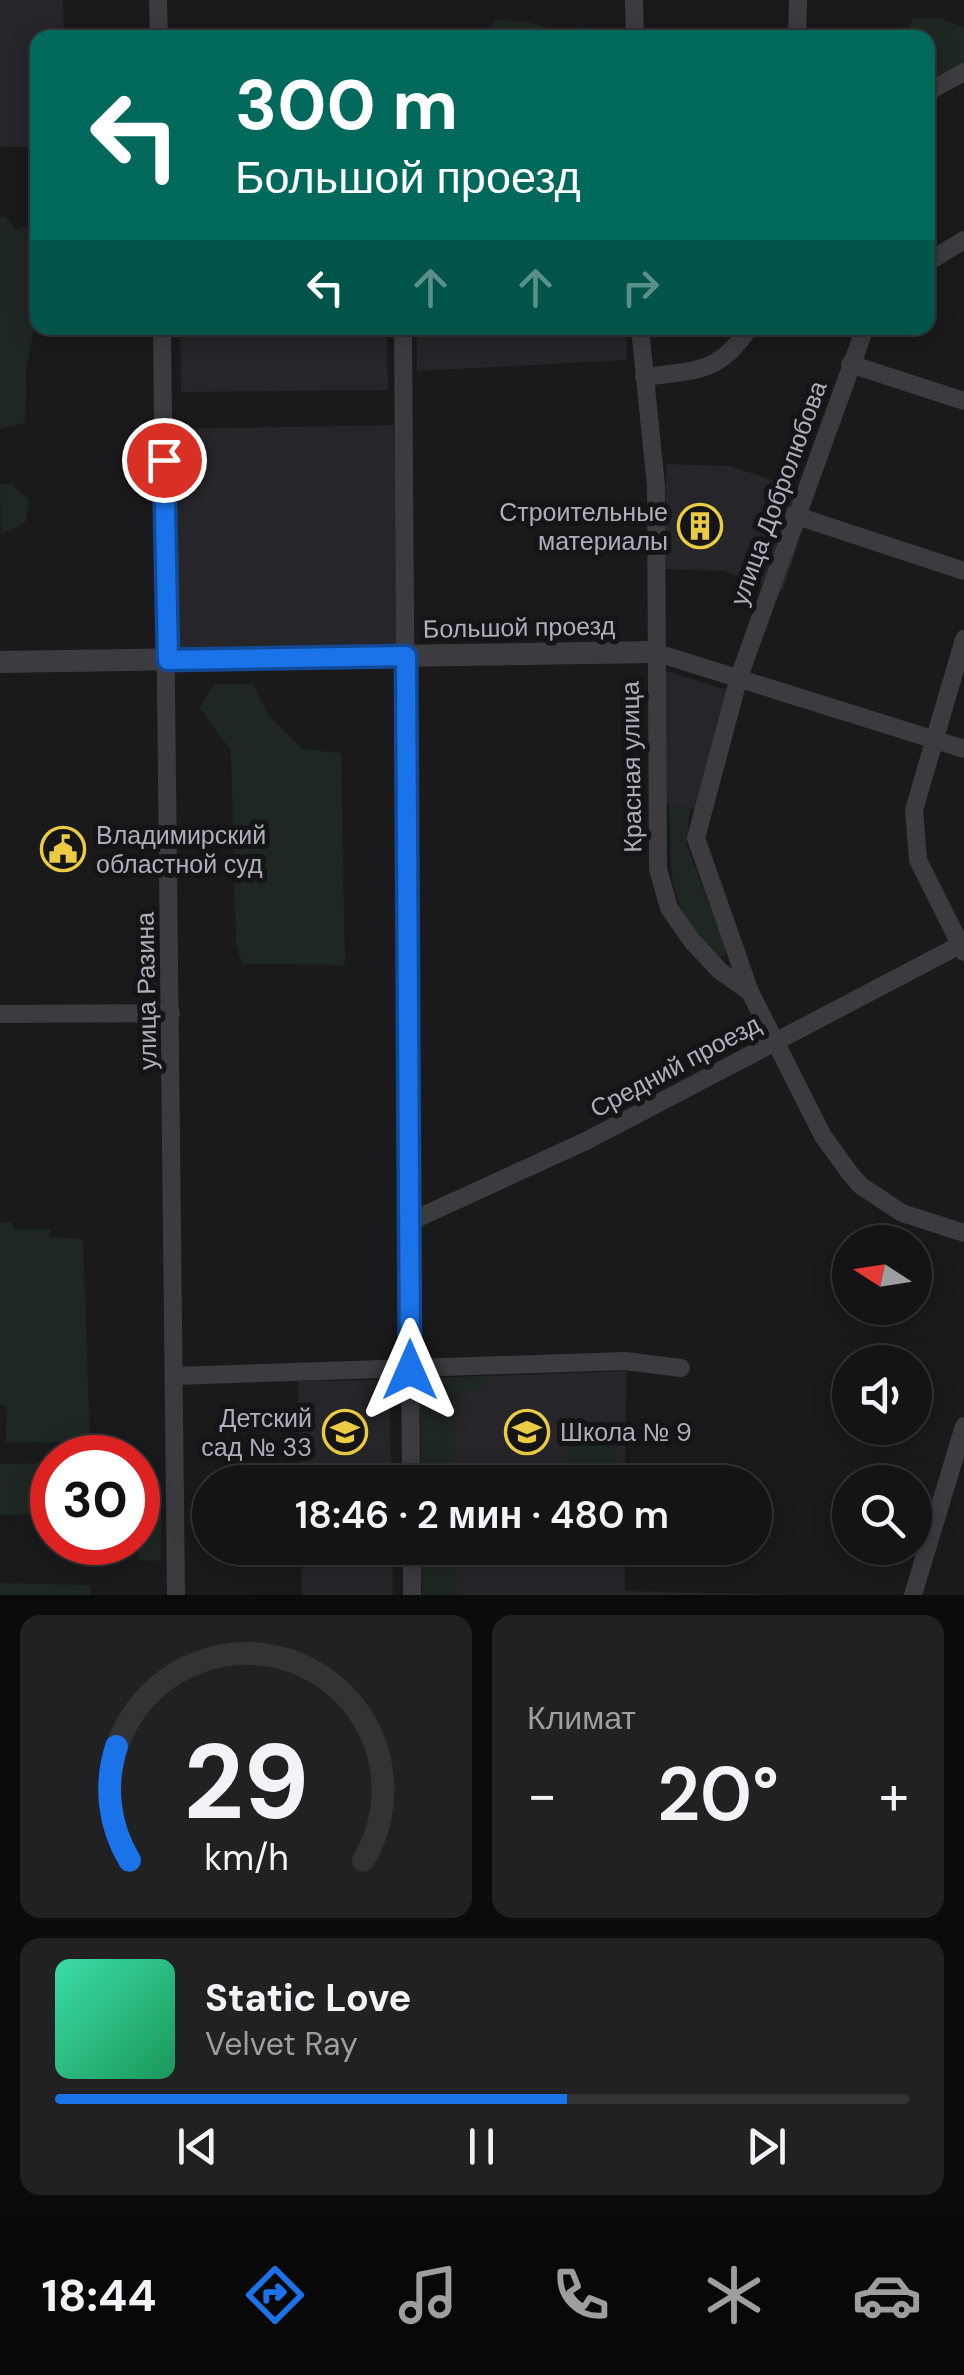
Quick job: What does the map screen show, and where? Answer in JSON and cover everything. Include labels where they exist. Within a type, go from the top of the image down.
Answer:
[{"type":"street","points":[[158,0],[159,30]]},
{"type":"street","points":[[634,0],[635,30]]},
{"type":"street","points":[[797,30],[798,0]]},
{"type":"street","points":[[935,88],[964,72]]},
{"type":"street","points":[[935,258],[964,240]]},
{"type":"street","name":"улица Разина","points":[[162,335],[176,1595]]},
{"type":"street","points":[[403,335],[411,1465]]},
{"type":"street","name":"Красная улица","points":[[641,335],[656,486],[658,869],[670,908],[692,941],[720,971],[750,992]]},
{"type":"street","points":[[644,377],[710,368],[734,352],[745,335]]},
{"type":"street","name":"улица Добролюбова","points":[[739,676],[862,335]]},
{"type":"street","points":[[850,364],[964,401]]},
{"type":"street","points":[[794,515],[964,570]]},
{"type":"street","points":[[962,949],[918,860],[914,810],[964,639]]},
{"type":"street","name":"Большой проезд","points":[[0,662],[654,652],[964,749]]},
{"type":"street","name":"Красная улица","points":[[739,676],[696,838],[750,992],[822,1136],[860,1185],[902,1213],[964,1233]]},
{"type":"street","name":"Средний проезд","points":[[409,1222],[586,1141],[962,949]]},
{"type":"street","points":[[0,1014],[172,1014]]},
{"type":"street","points":[[174,1376],[624,1361],[681,1368]]},
{"type":"street","points":[[914,1595],[964,1426]]},
{"type":"street","points":[[412,1565],[412,1595]]},
{"type":"shaded area","points":[[0,0],[63,0],[64,30],[30,30],[30,147],[0,147]]},
{"type":"shaded area","points":[[913,17],[942,19],[964,27],[964,63],[943,76],[935,74],[935,30],[908,30]]},
{"type":"shaded area","points":[[495,20],[524,21],[553,30],[491,30]]},
{"type":"shaded area","points":[[0,217],[6,217],[15,230],[30,225],[28,289],[33,335],[26,368],[25,423],[0,429]]},
{"type":"shaded area","points":[[180,335],[387,335],[388,390],[181,392]]},
{"type":"shaded area","points":[[417,335],[626,335],[627,360],[417,371]]},
{"type":"shaded area","points":[[394,425],[399,644],[179,649],[174,429]]},
{"type":"shaded area","points":[[666,464],[730,466],[814,494],[783,591],[724,571],[665,569]]},
{"type":"shaded area","points":[[0,484],[12,484],[29,500],[25,523],[1,534]]},
{"type":"shaded area","points":[[662,670],[731,691],[699,811],[660,801]]},
{"type":"shaded area","points":[[214,684],[253,684],[268,714],[302,749],[341,753],[345,965],[242,964],[236,944],[231,751],[199,707]]},
{"type":"shaded area","points":[[669,803],[690,809],[687,846],[727,951],[724,956],[717,957],[699,936],[679,902],[671,869]]},
{"type":"shaded area","points":[[11,1222],[15,1230],[50,1230],[50,1237],[83,1239],[90,1435],[30,1435],[30,1442],[6,1442],[7,1407],[0,1405],[0,1223]]},
{"type":"shaded area","name":"Школа № 9","points":[[626,1371],[625,1465],[429,1465],[428,1378]]},
{"type":"shaded area","points":[[488,1376],[485,1386],[454,1395],[455,1465],[421,1465],[420,1400],[459,1377]]},
{"type":"shaded area","name":"Детский сад № 33","points":[[390,1380],[391,1465],[300,1465],[298,1381]]},
{"type":"shaded area","points":[[568,1423],[617,1424],[616,1465],[567,1465]]},
{"type":"shaded area","points":[[30,1463],[30,1514],[0,1515],[0,1464]]},
{"type":"shaded area","points":[[301,1565],[392,1565],[393,1595],[302,1595]]},
{"type":"shaded area","points":[[421,1565],[456,1565],[457,1595],[422,1595]]},
{"type":"shaded area","points":[[430,1565],[625,1565],[625,1591],[799,1595],[430,1595]]},
{"type":"shaded area","points":[[0,1583],[90,1585],[91,1595],[0,1595]]},
{"type":"place","name":"Строительные материалы","points":[[700,526]]},
{"type":"place","name":"Владимирский областной суд","points":[[63,849]]},
{"type":"place","name":"Детский сад № 33","points":[[345,1432]]},
{"type":"place","name":"Школа № 9","points":[[527,1432]]},
{"type":"route","points":[[164,460],[168,660],[406,656],[410,1370]]}]
